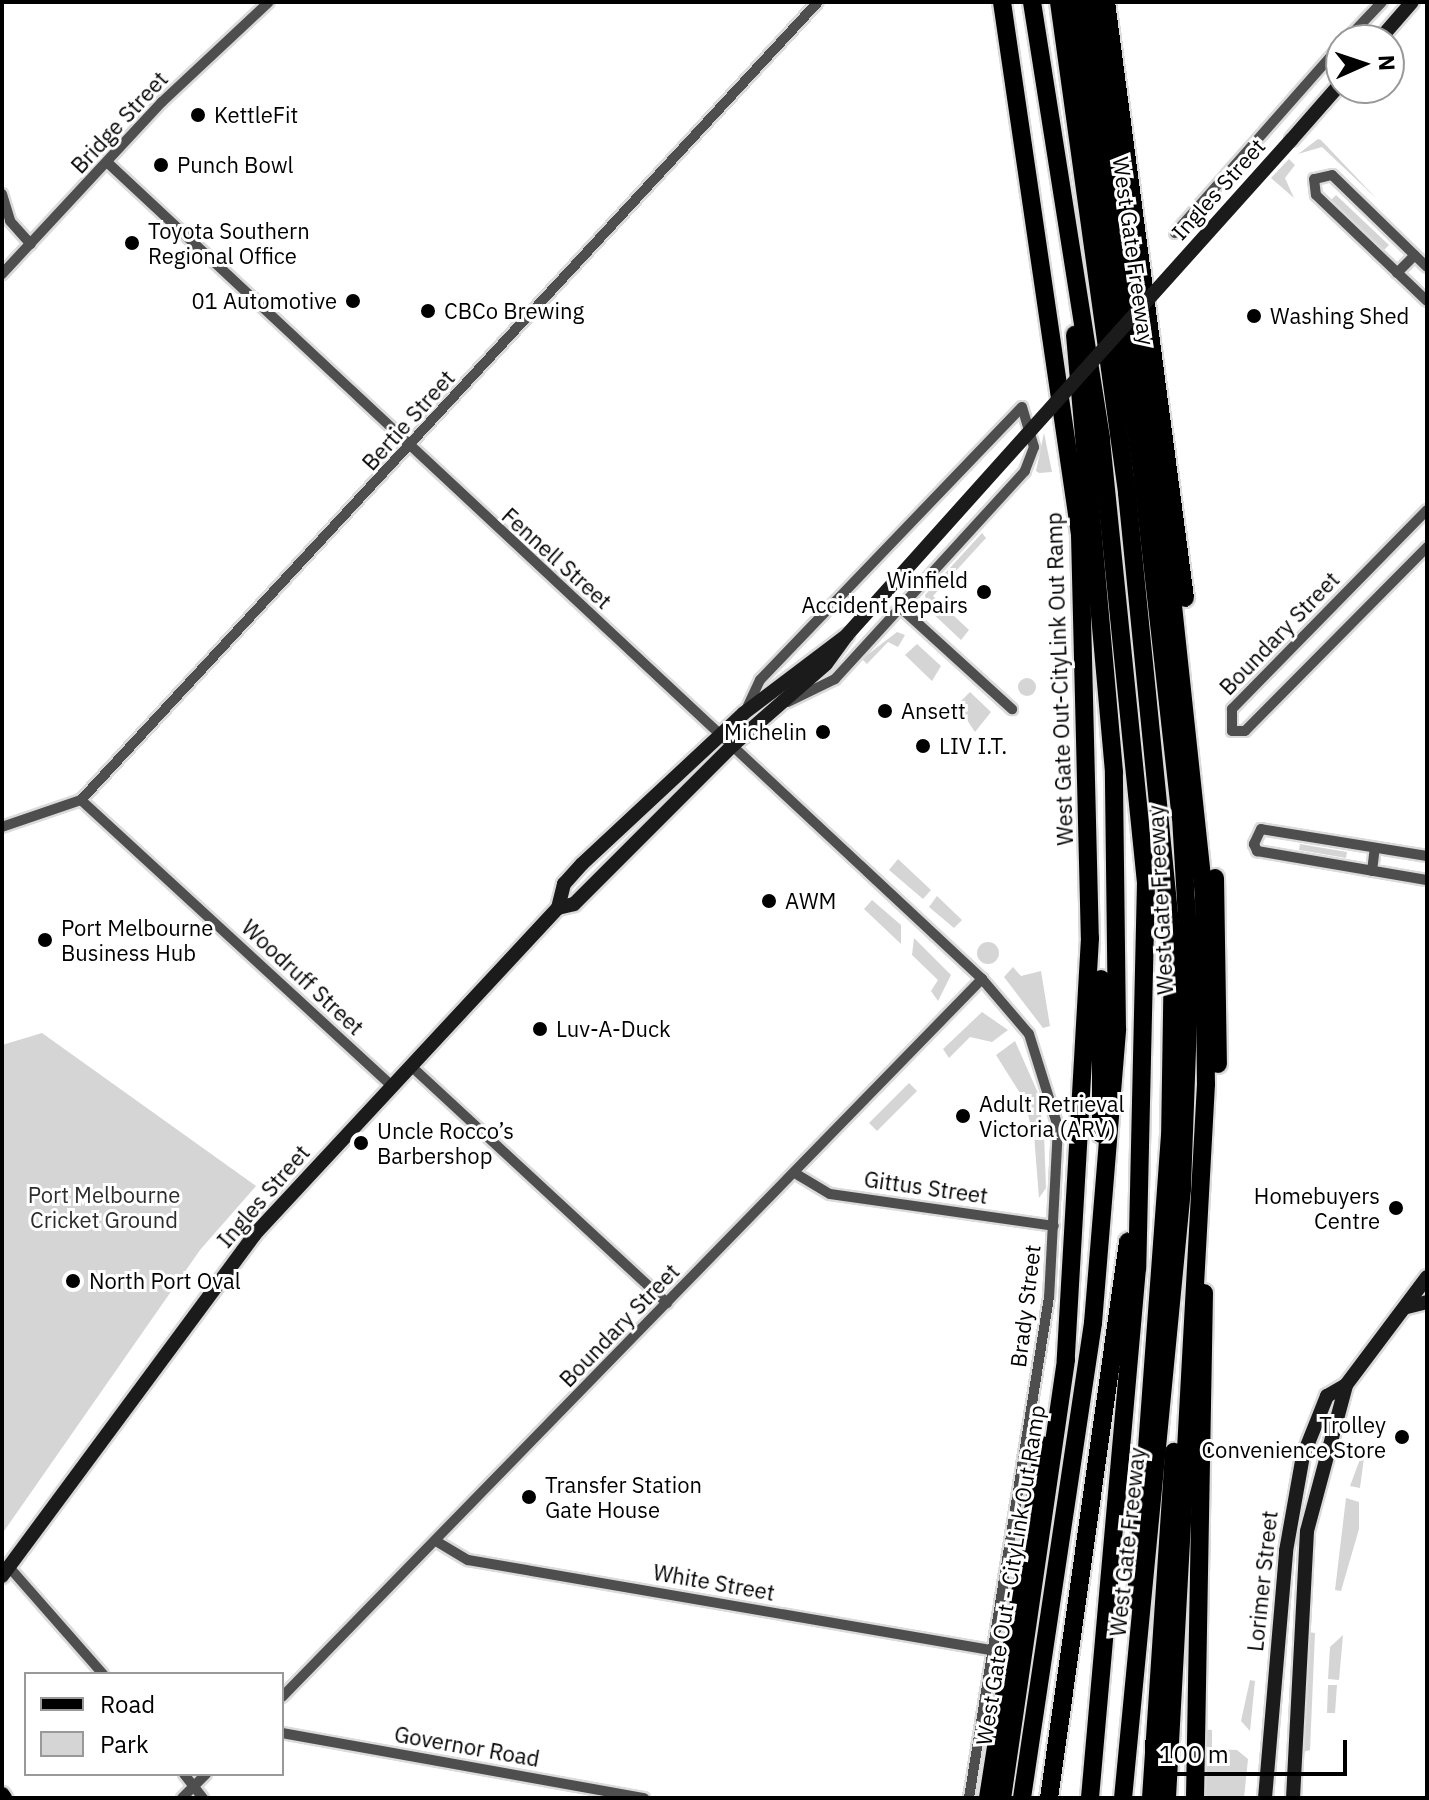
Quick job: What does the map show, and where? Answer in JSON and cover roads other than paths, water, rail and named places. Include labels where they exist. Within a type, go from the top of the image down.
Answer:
[{"type":"highway","name":"West Gate Out-CityLink Out Ramp","points":[[1002,2],[1071,442],[1086,658],[1088,1014],[1066,1360]]},
{"type":"highway","name":"West Gate Freeway","points":[[1032,2],[1072,273],[1101,440],[1138,770],[1147,951],[1144,1108],[1111,1574],[1090,1798]]},
{"type":"highway","points":[[1059,2],[1129,508],[1171,906],[1170,1135],[1143,1576]]},
{"type":"highway","name":"West Gate Freeway","points":[[1075,2],[1141,463],[1188,914],[1189,1095],[1123,1798]]},
{"type":"highway","points":[[1092,2],[1199,830],[1207,1023],[1167,1798]]},
{"type":"highway","points":[[1106,2],[1178,523],[1217,908],[1219,1055],[1197,1530],[1176,1798]]},
{"type":"highway","points":[[1022,1798],[1100,1265],[1117,1029],[1116,835],[1072,273]]},
{"type":"highway","points":[[1086,658],[1099,837],[1100,1265]]},
{"type":"highway","points":[[1049,1798],[1144,1108]]},
{"type":"highway","points":[[1151,1798],[1169,1500],[1190,1330]]},
{"type":"highway","points":[[988,1798],[1014,1606],[1066,1360]]},
{"type":"highway","name":"West Gate Out - CityLink Out Ramp","points":[[1002,1798],[1066,1360]]},
{"type":"highway","points":[[1195,1798],[1197,1530]]},
{"type":"street","name":"Bridge Street","points":[[2,274],[269,2]]},
{"type":"street","name":"Bertie Street","points":[[2,827],[81,800],[409,449],[818,2]]},
{"type":"street","points":[[1361,24],[1382,2]]},
{"type":"street","points":[[1393,24],[1412,2]]},
{"type":"street","name":"Ingles Street","points":[[1175,233],[1325,63]]},
{"type":"street","name":"Ingles Street","points":[[558,908],[574,904],[733,745],[826,664],[847,635],[1325,101]]},
{"type":"street","name":"Fennell Street","points":[[108,163],[409,449],[733,745],[982,979]]},
{"type":"street","points":[[1427,267],[1332,175],[1317,175],[1316,195],[1427,301]]},
{"type":"street","points":[[2,194],[13,226],[31,244]]},
{"type":"street","points":[[1397,273],[1415,255]]},
{"type":"street","name":"Ingles Street","points":[[744,713],[760,680],[1019,405],[1032,432],[1032,461],[902,609],[829,685],[757,723]]},
{"type":"street","name":"Boundary Street","points":[[1427,510],[1232,709],[1232,731],[1245,731],[1427,547]]},
{"type":"street","points":[[902,609],[1012,709]]},
{"type":"street","name":"Ingles Street","points":[[5,1572],[254,1235],[558,908],[564,884],[619,826],[744,713],[847,635]]},
{"type":"street","name":"Woodruff Street","points":[[81,800],[392,1086]]},
{"type":"street","points":[[619,826],[635,840]]},
{"type":"street","points":[[1427,856],[1261,829],[1254,844],[1257,851],[1427,880]]},
{"type":"street","points":[[1372,871],[1375,848]]},
{"type":"street","name":"Boundary Street","points":[[284,1695],[667,1303],[798,1175],[982,979]]},
{"type":"street","name":"Brady Street","points":[[969,1798],[990,1650],[1045,1328],[1059,1141],[1052,1091],[1029,1034],[982,979]]},
{"type":"street","points":[[411,1066],[667,1303]]},
{"type":"street","name":"Gittus Street","points":[[798,1175],[830,1194],[1054,1226]]},
{"type":"street","name":"Lorimer Street","points":[[1265,1798],[1295,1486],[1327,1396],[1346,1385],[1427,1277]]},
{"type":"street","points":[[1407,1307],[1427,1302]]},
{"type":"street","name":"Lorimer Street","points":[[1293,1798],[1307,1531],[1346,1385]]},
{"type":"street","name":"White Street","points":[[436,1541],[468,1560],[990,1650]]},
{"type":"street","points":[[5,1572],[101,1672]]},
{"type":"street","name":"Governor Road","points":[[284,1733],[644,1798]]},
{"type":"street","points":[[186,1776],[203,1798]]},
{"type":"street","points":[[182,1798],[204,1776]]},
{"type":"place","name":"KettleFit","points":[[198,115]]},
{"type":"place","name":"Punch Bowl","points":[[161,165]]},
{"type":"place","name":"Toyota Southern Regional Office","points":[[132,243]]},
{"type":"place","name":"01 Automotive","points":[[353,301]]},
{"type":"place","name":"CBCo Brewing","points":[[428,311]]},
{"type":"place","name":"Washing Shed","points":[[1254,316]]},
{"type":"place","name":"Winfield Accident Repairs","points":[[984,592]]},
{"type":"place","name":"Ansett","points":[[885,711]]},
{"type":"place","name":"Michelin","points":[[823,732]]},
{"type":"place","name":"LIV I.T.","points":[[923,746]]},
{"type":"place","name":"AWM","points":[[769,901]]},
{"type":"place","name":"Port Melbourne Business Hub","points":[[45,940]]},
{"type":"place","name":"Luv-A-Duck","points":[[540,1029]]},
{"type":"place","name":"Adult Retrieval Victoria (ARV)","points":[[963,1116]]},
{"type":"place","name":"Uncle Rocco’s Barbershop","points":[[361,1143]]},
{"type":"place","name":"Homebuyers Centre","points":[[1396,1208]]},
{"type":"place","name":"North Port Oval","points":[[73,1281]]},
{"type":"place","name":"Trolley Convenience Store","points":[[1402,1437]]},
{"type":"place","name":"Transfer Station Gate House","points":[[529,1497]]},
{"type":"park label","name":"Port Melbourne Cricket Ground","points":[[104,1206]]}]
